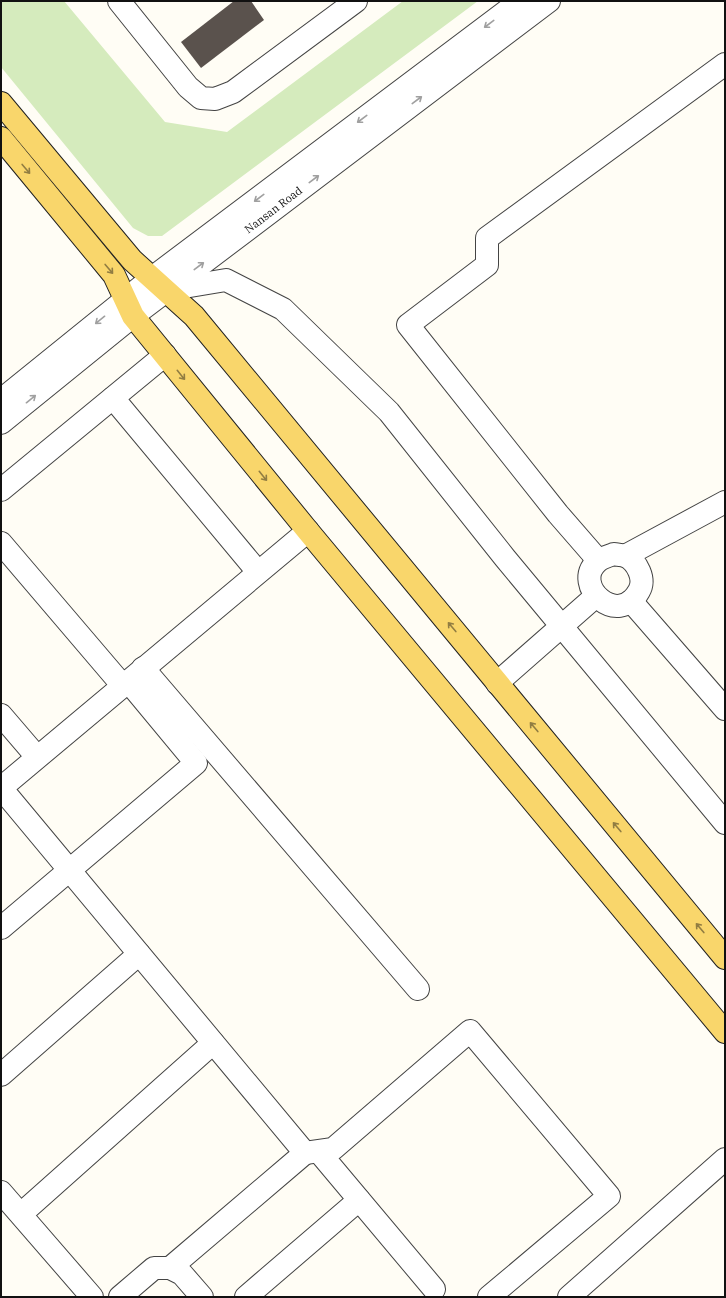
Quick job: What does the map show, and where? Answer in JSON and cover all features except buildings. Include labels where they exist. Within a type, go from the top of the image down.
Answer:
[{"type":"main road","points":[[1,103],[132,260],[194,316],[725,958]]},
{"type":"main road","points":[[1,138],[114,275],[129,308],[165,356],[308,531],[725,1032]]},
{"type":"street","points":[[119,1],[188,87],[201,98],[215,99],[233,92],[356,1]]},
{"type":"street","name":"Nansan Road","points":[[1,400],[129,308],[520,1]]},
{"type":"street","name":"Nansan Road","points":[[159,284],[549,1]]},
{"type":"street","points":[[598,560],[558,514],[408,325],[487,265],[487,238],[725,64]]},
{"type":"street","points":[[159,284],[226,280],[283,309],[389,412],[505,558],[725,823]]},
{"type":"street","name":"Nansan Road","points":[[1,423],[129,308]]},
{"type":"street","points":[[1,490],[165,356]]},
{"type":"street","points":[[113,398],[258,572]]},
{"type":"street","points":[[625,556],[725,502]]},
{"type":"street","points":[[308,531],[1,788],[213,1043],[312,1152],[359,1200],[433,1294]]},
{"type":"street","points":[[1,543],[132,678],[418,989]]},
{"type":"street","points":[[614,554],[625,556],[636,564],[641,576],[640,590],[631,602],[618,607],[607,603],[596,596],[591,586],[590,576],[593,566],[598,560],[614,554]]},
{"type":"street","points":[[497,683],[596,596]]},
{"type":"street","points":[[631,602],[725,709]]},
{"type":"street","points":[[1,928],[196,763],[132,678]]},
{"type":"street","points":[[1,715],[37,758]]},
{"type":"street","points":[[1,1075],[139,954]]},
{"type":"street","points":[[170,1268],[312,1152],[333,1149],[470,1031],[609,1196],[489,1297]]},
{"type":"street","points":[[21,1214],[213,1043]]},
{"type":"street","points":[[569,1297],[725,1159]]},
{"type":"street","points":[[2,1195],[21,1214],[92,1297]]},
{"type":"street","points":[[246,1297],[359,1200]]},
{"type":"street","points":[[120,1297],[154,1268],[170,1268],[182,1274],[202,1297]]},
{"type":"green space","points":[[1,1],[64,1],[165,122],[227,132],[403,1],[478,1],[162,236],[148,236],[133,228],[1,67]]}]
